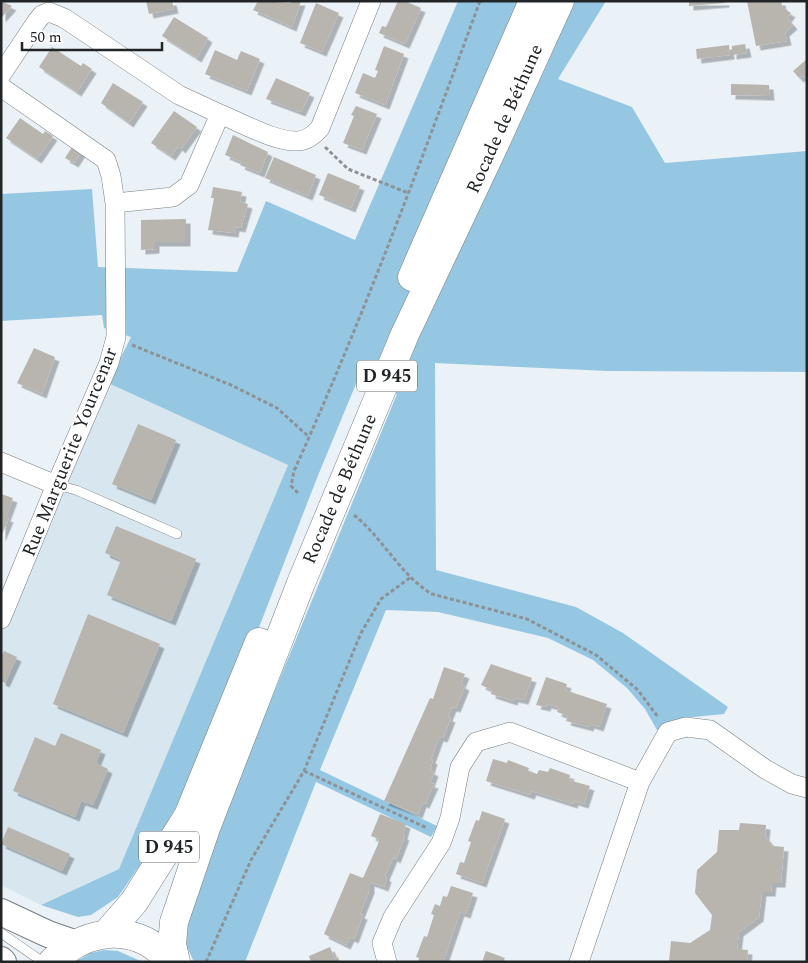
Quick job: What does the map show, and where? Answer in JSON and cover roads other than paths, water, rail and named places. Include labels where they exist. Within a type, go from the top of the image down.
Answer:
[{"type":"main road","name":"Rocade de Béthune","points":[[107,933],[134,902],[188,816],[434,225],[533,1]]},
{"type":"main road","name":"Rocade de Béthune","points":[[176,962],[172,944],[174,922],[206,828],[301,583],[405,334],[560,1]]},
{"type":"main road","points":[[52,962],[74,943],[107,933],[128,935],[147,942],[164,953],[172,962]]},
{"type":"street","points":[[1,75],[37,21],[49,12],[64,18],[179,95],[220,114],[296,142],[313,135],[320,128],[372,1]]},
{"type":"street","name":"Rue Marguerite Yourcenar","points":[[1,87],[106,160],[111,176],[115,203],[116,337],[110,363],[56,485],[1,619]]},
{"type":"street","points":[[115,203],[173,197],[189,185],[220,114]]},
{"type":"street","points":[[1,462],[56,485]]},
{"type":"street","points":[[579,962],[640,782],[668,732],[686,727],[710,730],[765,769],[792,784],[807,788]]},
{"type":"street","points":[[387,962],[382,943],[393,917],[443,836],[450,818],[460,767],[476,742],[510,732],[640,782]]},
{"type":"street","points":[[1,912],[48,934],[74,943]]},
{"type":"lane","points":[[56,485],[76,490],[177,534]]},
{"type":"lane","points":[[1,933],[43,962]]}]
